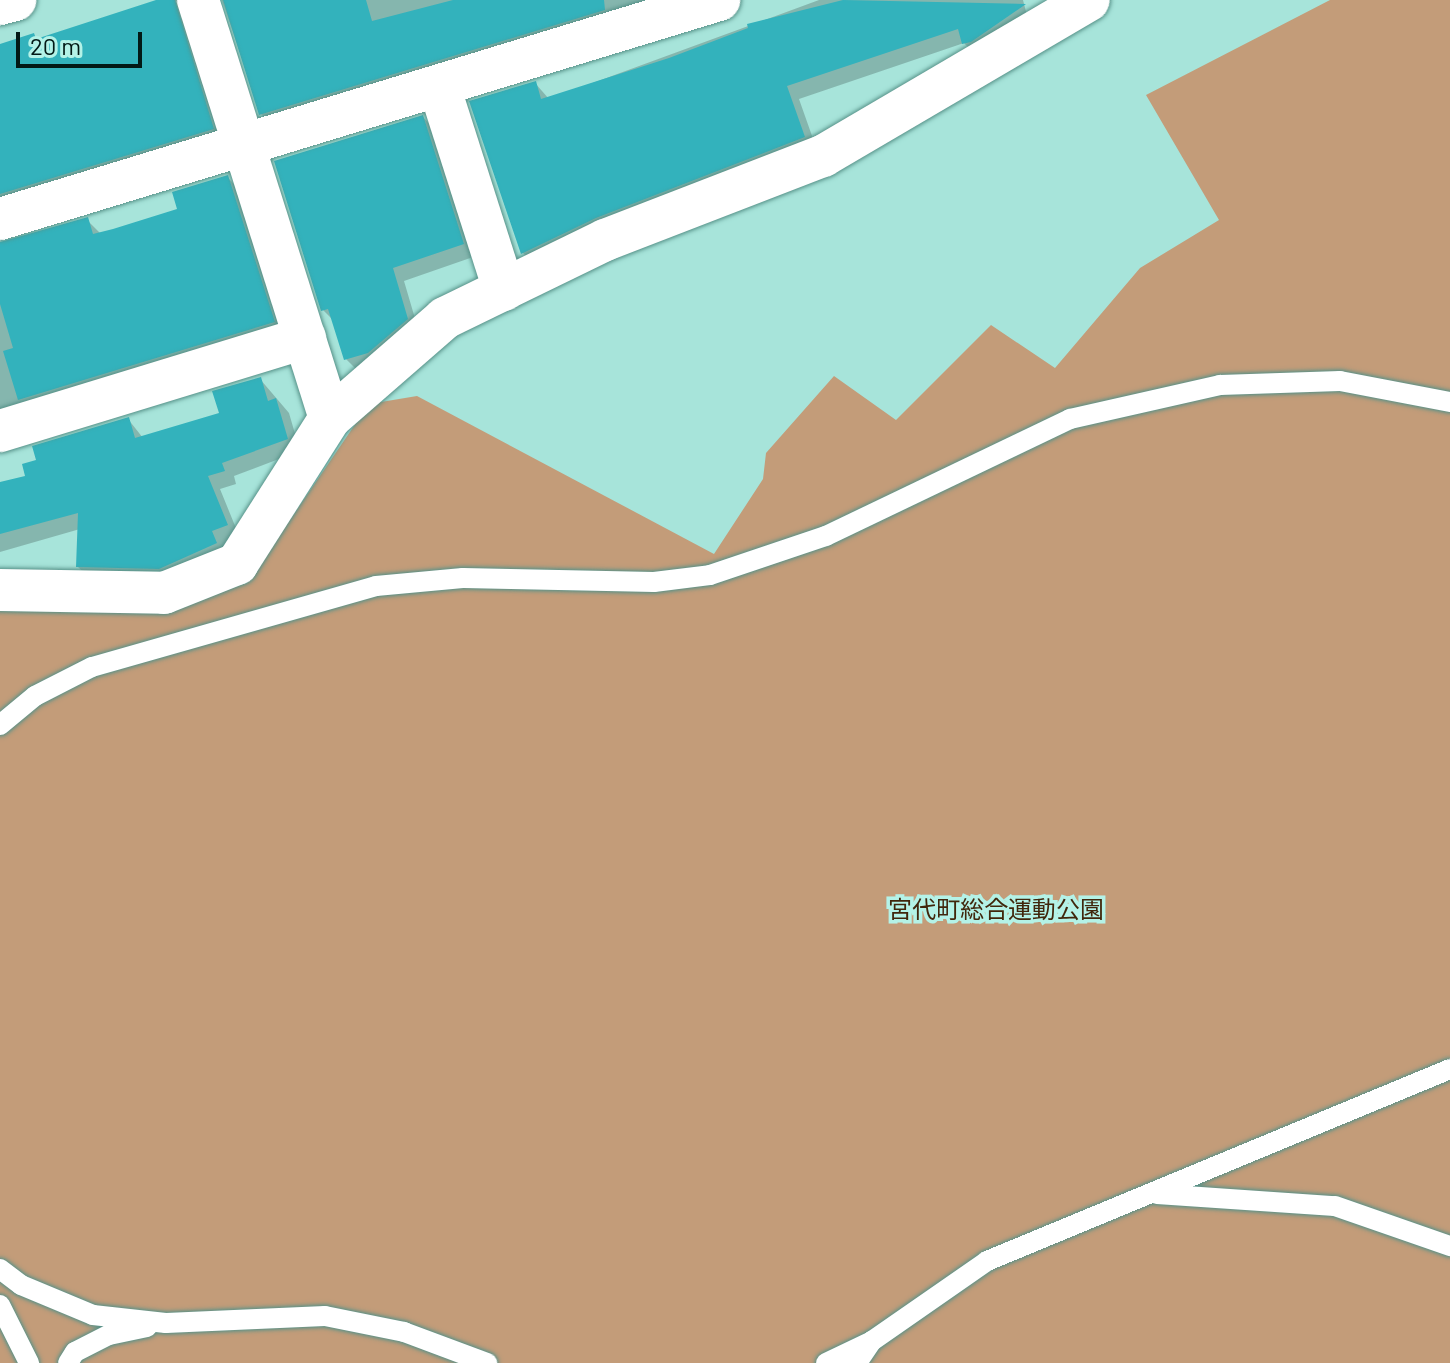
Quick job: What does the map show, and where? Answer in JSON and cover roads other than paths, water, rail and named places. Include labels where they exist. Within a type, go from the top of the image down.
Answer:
[{"type":"street","points":[[198,0],[330,418]]},
{"type":"street","points":[[0,219],[719,0]]},
{"type":"street","points":[[0,590],[164,593],[237,564],[330,418],[445,318],[605,240],[823,156],[1031,15],[1089,0]]},
{"type":"street","points":[[439,86],[504,290]]},
{"type":"street","points":[[0,431],[305,338]]},
{"type":"lane","points":[[0,725],[35,696],[92,667],[376,586],[463,578],[654,582],[710,575],[826,536],[1070,419],[1220,385],[1340,381],[1450,402]]},
{"type":"lane","points":[[826,1363],[872,1341],[987,1261],[1450,1069]]},
{"type":"lane","points":[[1151,1193],[1335,1206],[1450,1246]]},
{"type":"lane","points":[[0,1269],[21,1285],[93,1315],[166,1323],[325,1316],[404,1332],[487,1363]]},
{"type":"lane","points":[[0,1305],[29,1363]]},
{"type":"lane","points":[[68,1363],[75,1352],[109,1335],[166,1323]]},
{"type":"lane","points":[[857,1363],[872,1341]]},
{"type":"park label","name":"宮代町総合運動公園","points":[[996,909]]}]
